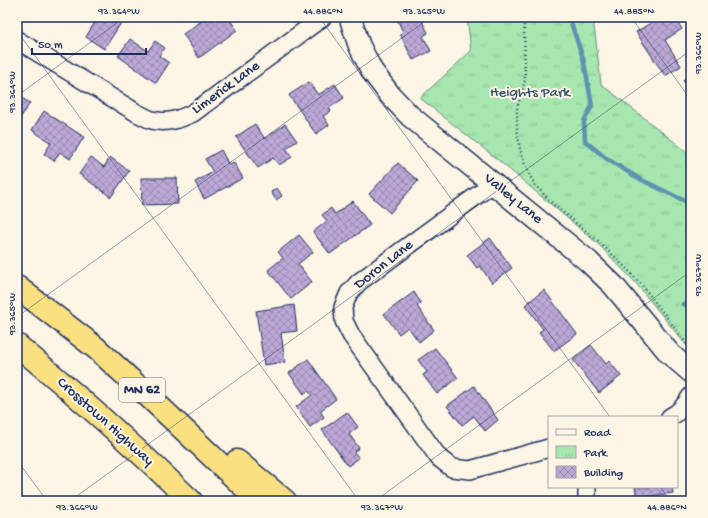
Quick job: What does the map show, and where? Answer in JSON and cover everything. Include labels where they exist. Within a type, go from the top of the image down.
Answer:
[{"type":"highway","name":"MN 62","points":[[17,287],[96,348],[259,501]]},
{"type":"highway","name":"Crosstown Highway","points":[[17,345],[100,416],[191,501]]},
{"type":"highway","points":[[96,348],[285,501]]},
{"type":"street","name":"Limerick Lane","points":[[17,40],[137,113],[151,120],[165,122],[180,119],[193,113],[323,17]]},
{"type":"street","name":"Valley Lane","points":[[350,17],[359,45],[372,71],[390,95],[410,116],[588,261],[613,285],[670,354],[691,372]]},
{"type":"street","name":"Doron Lane","points":[[494,184],[359,282],[348,293],[343,307],[344,321],[351,335],[439,458],[452,468],[470,470],[548,448]]},
{"type":"street","points":[[673,416],[676,415],[691,396]]},
{"type":"street","points":[[587,488],[587,501]]},
{"type":"path","points":[[525,17],[526,80],[517,109],[520,149],[525,165]]},
{"type":"green space","name":"Heights Park","points":[[467,17],[593,17],[601,84],[691,155],[691,351],[634,281],[597,243],[498,160],[420,98],[471,51]]},
{"type":"building","points":[[87,17],[125,17],[104,49],[86,37],[95,22]]},
{"type":"building","points":[[207,17],[228,17],[237,30],[199,58],[183,34]]},
{"type":"building","points":[[396,17],[420,17],[428,33],[423,36],[431,51],[413,60],[400,34],[403,32]]},
{"type":"building","points":[[660,17],[674,17],[682,29],[665,40],[681,66],[665,76],[636,32]]},
{"type":"building","points":[[130,39],[148,51],[155,41],[165,48],[159,56],[169,63],[156,83],[118,56]]},
{"type":"building","points":[[691,72],[691,88],[683,81]]},
{"type":"building","points":[[309,82],[318,95],[335,84],[344,98],[329,108],[331,111],[323,116],[329,125],[316,134],[289,95]]},
{"type":"building","points":[[17,95],[30,103],[17,123]]},
{"type":"building","points":[[44,111],[84,137],[70,159],[60,152],[54,161],[44,154],[51,143],[32,130]]},
{"type":"building","points":[[255,124],[265,139],[285,124],[297,141],[286,148],[292,157],[279,165],[273,158],[258,168],[236,137]]},
{"type":"building","points":[[221,150],[229,165],[234,163],[243,178],[204,199],[195,182],[213,172],[205,159]]},
{"type":"building","points":[[91,157],[104,167],[110,157],[129,171],[111,197],[79,174]]},
{"type":"building","points":[[398,163],[418,181],[390,213],[369,194]]},
{"type":"building","points":[[141,178],[177,178],[178,204],[142,205]]},
{"type":"building","points":[[277,188],[282,196],[276,200],[271,192]]},
{"type":"building","points":[[353,201],[370,225],[330,254],[313,232],[327,221],[322,215],[331,208],[335,214]]},
{"type":"building","points":[[299,235],[313,252],[298,264],[312,282],[291,299],[268,270],[283,258],[278,252]]},
{"type":"building","points":[[490,238],[512,268],[492,283],[480,266],[477,268],[467,255]]},
{"type":"building","points":[[544,290],[577,334],[554,351],[539,332],[543,329],[525,305]]},
{"type":"building","points":[[414,292],[421,303],[417,306],[434,330],[419,342],[408,327],[399,334],[384,314]]},
{"type":"building","points":[[294,305],[297,331],[281,333],[285,362],[264,365],[256,311]]},
{"type":"building","points":[[591,345],[606,364],[609,361],[621,376],[599,393],[573,360]]},
{"type":"building","points":[[435,348],[458,378],[437,394],[423,375],[427,372],[418,360]]},
{"type":"building","points":[[308,359],[336,399],[320,411],[324,417],[310,427],[296,407],[312,395],[308,391],[304,394],[289,373]]},
{"type":"building","points":[[474,386],[498,420],[485,431],[474,416],[462,425],[447,406]]},
{"type":"building","points":[[347,412],[358,427],[349,434],[359,448],[354,452],[359,458],[348,466],[322,430]]},
{"type":"building","points":[[635,488],[672,488],[673,493],[637,498]]},
{"type":"building","points":[[531,497],[532,501],[514,501]]},
{"type":"waterway","points":[[569,17],[583,58],[592,106],[584,121],[585,141],[607,159],[638,178],[691,204]]},
{"type":"waterway","points":[[691,301],[683,304],[691,306]]}]
